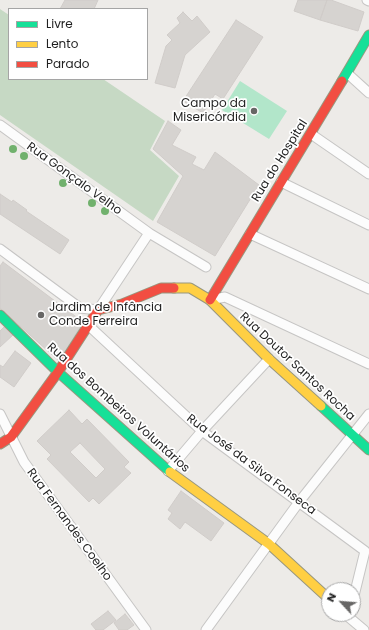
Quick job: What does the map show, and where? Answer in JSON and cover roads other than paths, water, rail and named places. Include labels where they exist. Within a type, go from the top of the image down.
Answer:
[{"type":"street","name":"Rua do Hospital","points":[[210,300],[281,182],[312,134],[369,35]]},
{"type":"street","points":[[347,73],[369,93]]},
{"type":"street","name":"Rua Gonçalo Velho","points":[[0,125],[149,233],[206,267]]},
{"type":"street","points":[[312,134],[369,174]]},
{"type":"street","points":[[281,182],[369,225]]},
{"type":"street","points":[[0,444],[11,437],[58,372],[149,233]]},
{"type":"street","points":[[250,234],[369,289]]},
{"type":"street","points":[[0,249],[80,308],[98,310]]},
{"type":"street","name":"Rua Doutor Santos Rocha","points":[[98,310],[122,304],[161,288],[190,288],[210,300],[269,359],[369,450]]},
{"type":"street","points":[[210,300],[225,297],[369,364]]},
{"type":"street","name":"Rua dos Bombeiros Voluntários","points":[[3,318],[58,372],[168,471],[269,544],[321,592]]},
{"type":"street","name":"Rua José da Silva Fonseca","points":[[88,325],[202,431],[367,550]]},
{"type":"street","points":[[168,471],[202,431],[269,359]]},
{"type":"street","name":"Rua Fernandes Coelho","points":[[0,414],[24,462],[146,630]]},
{"type":"street","points":[[206,630],[299,502],[369,414]]},
{"type":"street","points":[[358,582],[367,550]]},
{"type":"street","points":[[355,622],[364,630]]},
{"type":"place","name":"Campo da Misericórdia","points":[[254,111]]},
{"type":"place","name":"Jardim de Infância Conde Ferreira","points":[[41,315]]}]
